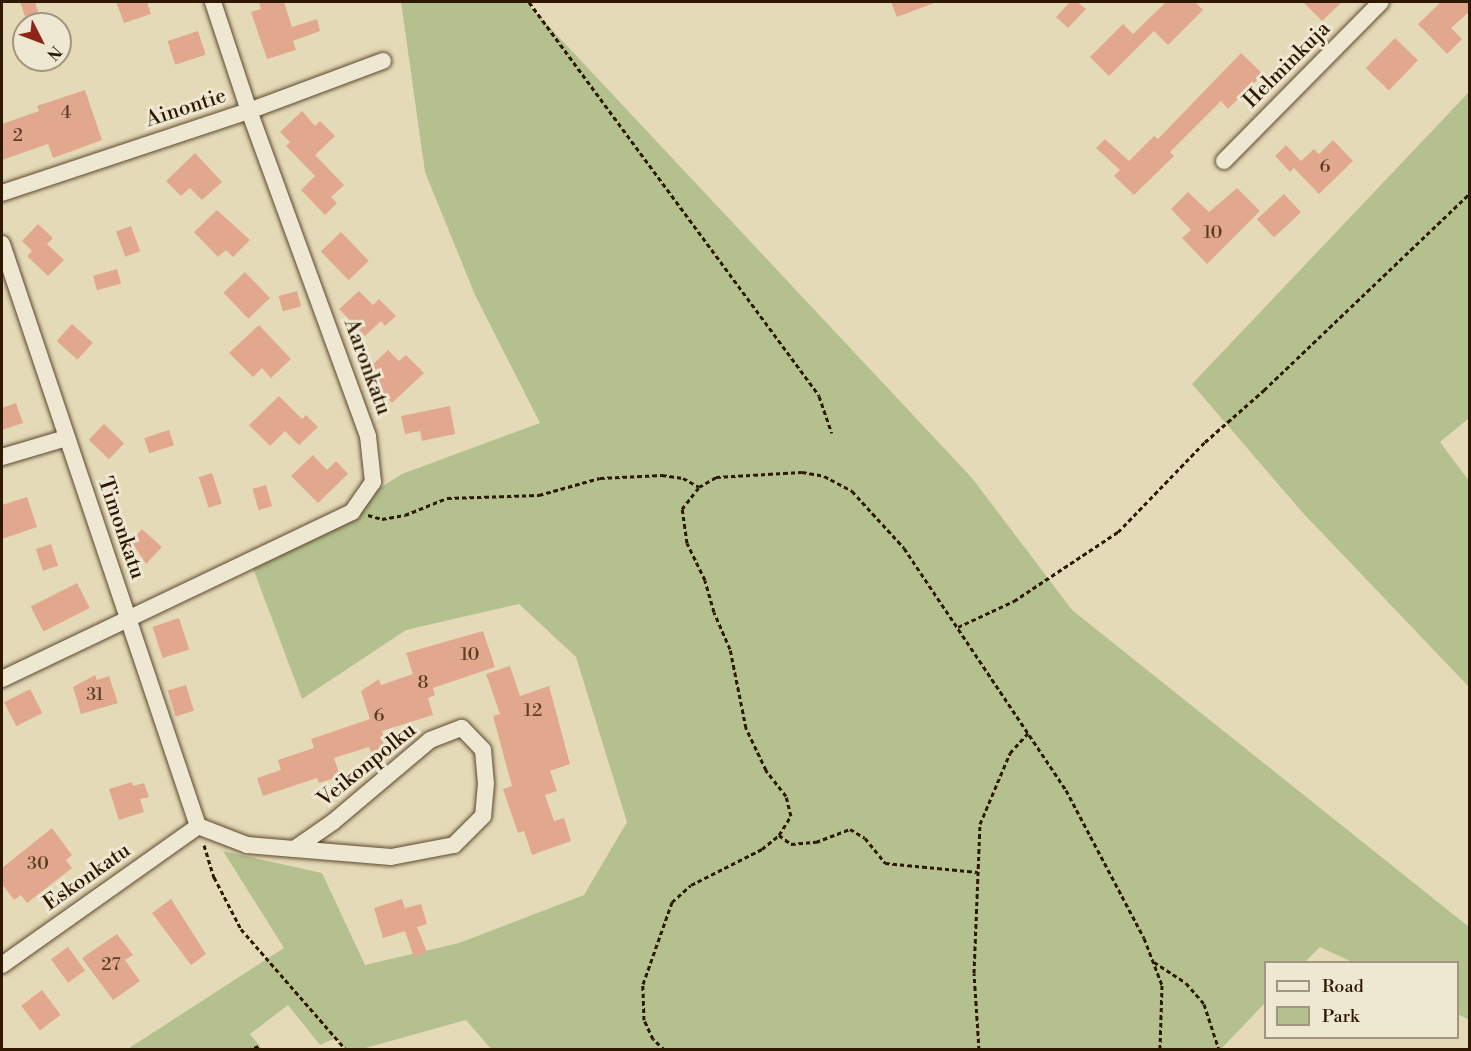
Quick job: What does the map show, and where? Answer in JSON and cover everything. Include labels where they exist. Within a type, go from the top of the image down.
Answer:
[{"type":"street","name":"Aaronkatu","points":[[2,679],[352,512],[373,482],[368,436],[249,111],[213,2]]},
{"type":"street","name":"Helminkuja","points":[[1224,160],[1381,2]]},
{"type":"street","name":"Ainontie","points":[[2,193],[249,111],[383,61]]},
{"type":"street","name":"Timonkatu","points":[[2,244],[198,826]]},
{"type":"street","points":[[2,457],[66,438]]},
{"type":"street","name":"Veikonpolku","points":[[198,826],[248,845],[294,849],[391,857],[454,845],[483,816],[486,783],[483,750],[462,728],[430,740],[294,849]]},
{"type":"street","name":"Eskonkatu","points":[[2,965],[198,826]]},
{"type":"path","points":[[529,2],[819,396],[832,433]]},
{"type":"path","points":[[958,627],[1014,601],[1118,532],[1205,441],[1264,390],[1470,193]]},
{"type":"path","points":[[665,1050],[653,1039],[644,1020],[643,984],[672,902],[691,885],[762,849],[778,835],[791,816],[786,796],[766,770],[746,728],[730,649],[714,612],[705,580],[687,543],[682,509],[699,487],[716,477],[802,472],[824,476],[852,491],[904,548],[1066,790],[1153,961],[1162,985],[1160,1050]]},
{"type":"path","points":[[352,512],[382,519],[405,515],[447,498],[539,495],[600,478],[662,475],[683,478],[699,487]]},
{"type":"path","points":[[979,1050],[974,973],[980,824],[993,786],[1010,753],[1028,733]]},
{"type":"path","points":[[198,826],[214,877],[241,929],[346,1050]]},
{"type":"path","points":[[778,835],[791,844],[816,842],[850,829],[865,838],[885,863],[978,872]]},
{"type":"path","points":[[1153,961],[1186,983],[1204,1004],[1219,1050]]},
{"type":"path","points":[[247,1050],[259,1046]]},
{"type":"green space","points":[[401,2],[526,2],[972,478],[1072,610],[1469,927],[1469,1020],[1459,1015],[1459,961],[1350,961],[1320,947],[1306,961],[1264,961],[1264,1004],[1221,1049],[492,1050],[466,1020],[362,1049],[346,1050],[336,1038],[320,1045],[288,1005],[250,1034],[262,1049],[126,1050],[284,948],[223,851],[322,873],[365,965],[459,943],[584,895],[627,822],[576,657],[519,604],[406,630],[302,699],[253,568],[402,474],[540,423],[475,295],[425,172]]},
{"type":"green space","points":[[1469,92],[1469,418],[1440,442],[1469,481],[1469,687],[1303,513],[1192,384]]},
{"type":"building","points":[[20,2],[35,2],[38,12],[24,12]]},
{"type":"building","points":[[116,2],[147,2],[151,14],[124,23]]},
{"type":"building","points":[[259,2],[284,2],[292,27],[317,19],[320,31],[293,41],[296,50],[267,59],[251,12],[261,9]]},
{"type":"building","points":[[891,2],[934,2],[934,3],[897,17]]},
{"type":"building","points":[[1070,2],[1077,2],[1086,9],[1068,28],[1056,17]]},
{"type":"building","points":[[1166,2],[1195,2],[1203,10],[1168,45],[1154,31],[1109,76],[1090,57],[1123,24],[1133,34]]},
{"type":"building","points":[[1303,2],[1342,2],[1322,21]]},
{"type":"building","points":[[1441,2],[1470,2],[1470,11],[1451,28],[1462,39],[1447,54],[1418,24]]},
{"type":"building","points":[[198,31],[206,55],[175,65],[168,41]]},
{"type":"building","points":[[1395,38],[1418,60],[1389,90],[1366,68]]},
{"type":"building","points":[[1241,53],[1263,74],[1228,109],[1221,101],[1170,152],[1174,156],[1134,195],[1114,176],[1120,170],[1096,148],[1105,139],[1129,161],[1154,136],[1158,139]]},
{"type":"building","points":[[85,90],[102,140],[53,158],[48,144],[2,160],[2,124],[39,111],[37,106]]},
{"type":"building","points":[[302,111],[315,126],[320,121],[335,136],[315,155],[344,185],[331,197],[337,203],[325,215],[301,190],[315,176],[286,146],[290,142],[280,132]]},
{"type":"building","points":[[1333,140],[1353,161],[1319,194],[1294,168],[1290,172],[1275,156],[1286,145],[1301,161],[1314,149],[1319,154]]},
{"type":"building","points":[[195,153],[222,182],[202,200],[190,188],[181,196],[166,181]]},
{"type":"building","points":[[1237,188],[1260,211],[1207,264],[1182,238],[1191,230],[1171,209],[1188,192],[1209,212]]},
{"type":"building","points":[[1284,194],[1301,212],[1274,238],[1257,219]]},
{"type":"building","points":[[217,210],[250,240],[233,257],[226,250],[218,257],[194,232]]},
{"type":"building","points":[[38,224],[53,238],[47,244],[64,260],[48,276],[27,256],[32,251],[22,241]]},
{"type":"building","points":[[131,226],[140,251],[125,257],[116,231]]},
{"type":"building","points":[[341,232],[369,261],[349,280],[321,251]]},
{"type":"building","points":[[117,269],[121,283],[97,290],[93,276]]},
{"type":"building","points":[[245,272],[270,298],[248,319],[223,293]]},
{"type":"building","points":[[297,291],[301,306],[283,311],[279,296]]},
{"type":"building","points":[[359,291],[373,305],[379,299],[396,316],[385,326],[381,321],[365,336],[339,309]]},
{"type":"building","points":[[72,324],[93,343],[77,360],[57,341]]},
{"type":"building","points":[[259,325],[291,359],[271,378],[262,368],[253,377],[229,353]]},
{"type":"building","points":[[388,350],[399,361],[406,355],[424,373],[392,403],[364,373]]},
{"type":"building","points":[[279,396],[302,419],[306,415],[318,427],[299,445],[285,431],[270,446],[249,425]]},
{"type":"building","points":[[16,403],[23,423],[2,430],[2,408]]},
{"type":"building","points":[[450,406],[455,434],[422,441],[420,431],[405,434],[401,416]]},
{"type":"building","points":[[104,424],[124,443],[109,459],[89,440]]},
{"type":"building","points":[[169,430],[174,445],[149,453],[144,438]]},
{"type":"building","points":[[313,455],[327,470],[336,461],[348,474],[318,503],[291,476]]},
{"type":"building","points":[[212,473],[222,503],[209,508],[199,477]]},
{"type":"building","points":[[266,485],[272,506],[259,510],[253,489]]},
{"type":"building","points":[[27,497],[37,527],[2,539],[2,505]]},
{"type":"building","points":[[142,529],[162,547],[146,564],[131,541]]},
{"type":"building","points":[[51,544],[58,566],[43,571],[36,549]]},
{"type":"building","points":[[77,583],[90,608],[43,632],[31,607]]},
{"type":"building","points":[[179,618],[189,649],[163,658],[152,627]]},
{"type":"building","points":[[483,631],[495,667],[433,688],[435,695],[428,698],[433,715],[382,731],[387,746],[371,752],[369,747],[334,758],[340,776],[319,783],[317,778],[263,796],[257,778],[281,770],[278,760],[314,748],[311,739],[370,719],[361,691],[379,679],[381,685],[413,674],[406,653]]},
{"type":"building","points":[[510,666],[520,696],[549,686],[570,764],[550,771],[557,791],[545,795],[554,821],[564,818],[571,841],[532,855],[524,831],[518,833],[503,789],[512,786],[493,716],[500,714],[486,674]]},
{"type":"building","points":[[95,675],[97,680],[109,676],[118,703],[81,714],[73,687]]},
{"type":"building","points":[[186,685],[194,711],[176,716],[168,691]]},
{"type":"building","points":[[30,689],[42,713],[16,726],[4,702]]},
{"type":"building","points":[[132,782],[133,786],[144,783],[149,797],[140,799],[144,812],[119,820],[109,789]]},
{"type":"building","points":[[52,828],[72,855],[66,860],[72,868],[27,903],[21,895],[14,900],[2,884],[2,868]]},
{"type":"building","points":[[171,899],[206,954],[191,965],[152,913]]},
{"type":"building","points":[[402,899],[405,908],[421,904],[427,924],[417,927],[427,952],[414,957],[405,931],[383,938],[374,908]]},
{"type":"building","points":[[117,934],[133,955],[125,960],[140,981],[113,1000],[82,958]]},
{"type":"building","points":[[68,947],[85,970],[68,983],[51,959]]},
{"type":"building","points":[[42,990],[61,1015],[40,1030],[21,1006]]}]
